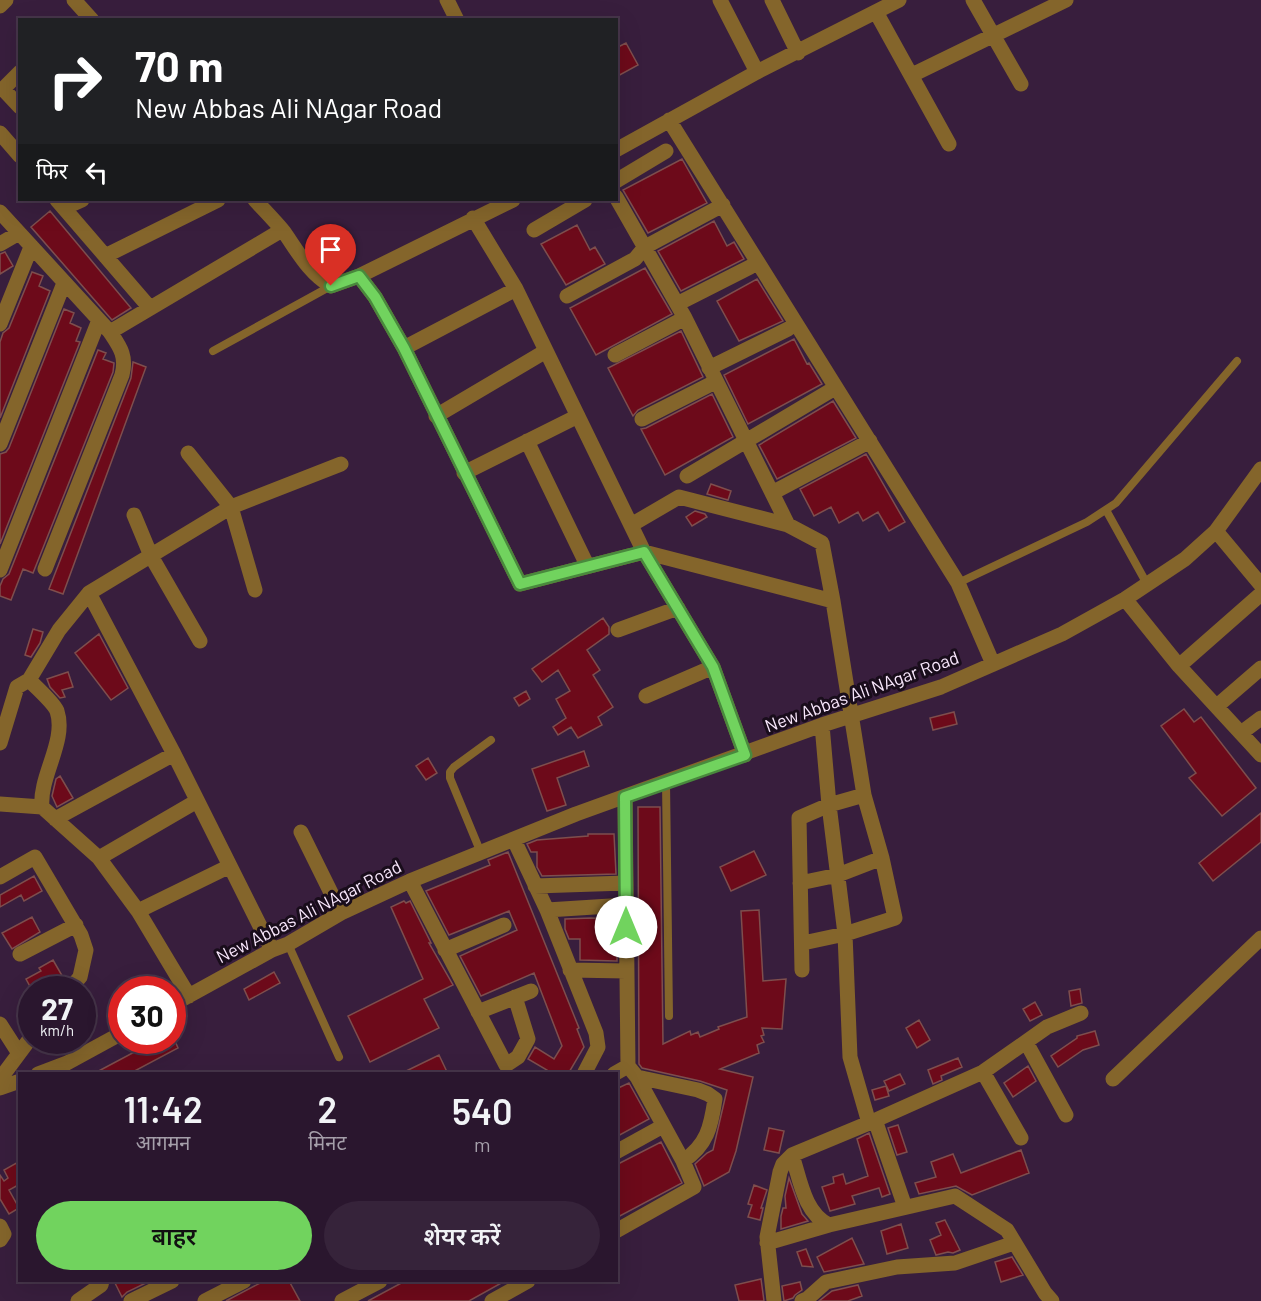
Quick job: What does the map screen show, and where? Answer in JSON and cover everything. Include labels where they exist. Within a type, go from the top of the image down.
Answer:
[{"type":"street","points":[[0,6],[6,0]]},
{"type":"street","points":[[447,0],[456,18]]},
{"type":"street","points":[[720,0],[757,72]]},
{"type":"street","points":[[772,0],[798,53]]},
{"type":"street","points":[[618,149],[757,72],[899,0]]},
{"type":"street","points":[[973,0],[1021,84]]},
{"type":"street","points":[[912,75],[1066,0]]},
{"type":"street","points":[[70,18],[77,4],[90,18]]},
{"type":"street","points":[[876,12],[949,144]]},
{"type":"street","points":[[18,74],[3,89],[18,105]]},
{"type":"street","points":[[669,120],[958,583],[993,664]]},
{"type":"street","points":[[0,133],[18,154]]},
{"type":"street","points":[[618,180],[666,151]]},
{"type":"street","points":[[618,200],[685,318],[788,525]]},
{"type":"street","points":[[77,201],[61,204],[150,308]]},
{"type":"street","points":[[105,256],[216,201]]},
{"type":"street","points":[[256,201],[321,279],[359,276],[511,201]]},
{"type":"street","points":[[534,230],[583,201]]},
{"type":"street","points":[[567,296],[635,259],[645,247],[723,205]]},
{"type":"street","points":[[0,212],[110,332],[123,351],[125,359],[122,375],[45,569]]},
{"type":"street","points":[[473,218],[516,289],[644,552],[713,667],[745,755]]},
{"type":"street","points":[[110,332],[282,230]]},
{"type":"street","points":[[0,244],[18,233]]},
{"type":"street","points":[[0,324],[31,247]]},
{"type":"street","points":[[677,304],[750,267]]},
{"type":"street","points":[[359,276],[375,297],[404,348],[520,584],[586,565],[644,552],[833,601]]},
{"type":"street","points":[[0,444],[64,283]]},
{"type":"street","points":[[404,348],[516,289]]},
{"type":"street","points":[[615,355],[685,318]]},
{"type":"street","points":[[0,570],[99,320]]},
{"type":"street","points":[[642,419],[788,329]]},
{"type":"street","points":[[436,416],[546,351]]},
{"type":"street","points":[[687,476],[836,388]]},
{"type":"street","points":[[464,473],[578,416]]},
{"type":"street","points":[[527,441],[586,565]]},
{"type":"street","points":[[772,494],[870,441]]},
{"type":"street","points":[[188,453],[231,507],[255,590]]},
{"type":"street","points":[[0,743],[17,687],[29,680],[58,630],[89,592],[231,507],[341,464]]},
{"type":"street","name":"New Abbas Ali NAgar Road","points":[[186,998],[272,950],[288,944],[341,913],[410,881],[576,814],[745,755],[822,725],[941,687],[1062,634],[1125,599],[1185,559],[1216,531],[1261,469]]},
{"type":"street","points":[[631,525],[680,497],[788,525],[822,543],[864,795],[882,858],[894,918],[845,934],[803,943]]},
{"type":"street","points":[[134,515],[151,556],[200,641]]},
{"type":"street","points":[[1216,531],[1261,585]]},
{"type":"street","points":[[89,592],[174,754],[272,950]]},
{"type":"street","points":[[1179,666],[1261,594]]},
{"type":"street","points":[[1125,599],[1179,666],[1261,755]]},
{"type":"street","points":[[618,630],[678,608]]},
{"type":"street","points":[[646,696],[713,667]]},
{"type":"street","points":[[1217,706],[1261,668]]},
{"type":"street","points":[[29,680],[57,710],[58,735],[41,796],[42,807]]},
{"type":"street","points":[[1241,733],[1261,717]]},
{"type":"street","points":[[822,725],[845,934],[850,1058],[905,1208]]},
{"type":"street","points":[[55,819],[174,754]]},
{"type":"street","points":[[802,970],[799,818],[829,805],[864,795]]},
{"type":"street","points":[[618,1230],[694,1187],[683,1161],[633,1072],[626,971],[625,797]]},
{"type":"street","points":[[99,858],[197,801]]},
{"type":"street","points":[[0,804],[42,807],[99,858],[138,911],[189,996]]},
{"type":"street","points":[[301,832],[341,913]]},
{"type":"street","points":[[514,840],[547,910],[597,1040],[598,1047],[585,1072]]},
{"type":"street","points":[[0,877],[35,856],[81,935],[86,950],[80,976]]},
{"type":"street","points":[[800,884],[838,875],[882,858]]},
{"type":"street","points":[[138,911],[230,866]]},
{"type":"street","points":[[410,881],[506,1065],[518,1057],[528,1039],[514,997]]},
{"type":"street","points":[[536,886],[626,883]]},
{"type":"street","points":[[547,910],[626,905]]},
{"type":"street","points":[[446,950],[504,925]]},
{"type":"street","points":[[20,954],[76,926]]},
{"type":"street","points":[[1113,1079],[1261,938]]},
{"type":"street","points":[[570,970],[626,971]]},
{"type":"street","points":[[478,1012],[531,991]]},
{"type":"street","points":[[774,1301],[767,1237],[781,1168],[792,1155],[983,1072],[1047,1027],[1081,1013]]},
{"type":"street","points":[[0,1024],[18,1053],[7,1083]]},
{"type":"street","points":[[50,1072],[68,1069],[108,1042]]},
{"type":"street","points":[[1026,1042],[1066,1115]]},
{"type":"street","points":[[618,1074],[633,1072],[698,1090],[715,1099],[705,1141],[695,1153],[683,1161]]},
{"type":"street","points":[[983,1072],[1020,1137]]},
{"type":"street","points":[[618,1151],[663,1126]]},
{"type":"street","points":[[792,1155],[811,1210],[817,1218],[829,1225]]},
{"type":"street","points":[[767,1243],[829,1225],[955,1196],[1007,1230],[1049,1297]]},
{"type":"street","points":[[0,1226],[4,1234],[0,1240]]},
{"type":"street","points":[[802,1301],[826,1282],[897,1267],[955,1263],[1014,1243]]},
{"type":"street","points":[[78,1301],[101,1285],[102,1282]]},
{"type":"street","points":[[131,1301],[170,1282]]},
{"type":"street","points":[[205,1301],[242,1282]]},
{"type":"street","points":[[342,1301],[378,1282]]},
{"type":"street","points":[[492,1301],[518,1283]]},
{"type":"lane","points":[[213,351],[321,279]]},
{"type":"lane","points":[[958,583],[1087,522],[1106,510],[1125,493],[1237,361]]},
{"type":"lane","points":[[1106,510],[1147,585]]},
{"type":"lane","points":[[481,853],[450,778],[450,772],[491,740]]},
{"type":"lane","points":[[666,782],[669,1016]]},
{"type":"lane","points":[[288,944],[339,1057]]},
{"type":"building","points":[[626,43],[638,65],[618,76],[618,47]]},
{"type":"building","points":[[682,159],[707,203],[648,233],[623,190]]},
{"type":"building","points":[[50,211],[131,308],[112,320],[31,227]]},
{"type":"building","points":[[714,221],[727,246],[734,242],[744,259],[681,291],[658,251]]},
{"type":"building","points":[[577,225],[590,250],[595,247],[605,264],[566,285],[541,244]]},
{"type":"building","points":[[5,252],[13,266],[0,274],[0,254]]},
{"type":"building","points":[[645,268],[672,314],[596,355],[570,308]]},
{"type":"building","points":[[32,272],[43,276],[39,286],[50,291],[0,418],[0,342],[3,333],[9,328]]},
{"type":"building","points":[[757,279],[783,321],[739,341],[717,301]]},
{"type":"building","points":[[64,309],[74,313],[70,323],[81,328],[76,341],[80,342],[0,544],[0,454],[9,448]]},
{"type":"building","points":[[681,331],[703,377],[638,410],[633,416],[608,368]]},
{"type":"building","points":[[794,339],[807,364],[809,363],[822,384],[748,424],[724,375]]},
{"type":"building","points":[[98,350],[106,353],[103,359],[114,363],[113,372],[33,573],[23,569],[11,600],[0,596],[0,586],[9,574]]},
{"type":"building","points":[[133,362],[146,367],[63,594],[49,589],[131,378]]},
{"type":"building","points":[[712,394],[733,437],[665,475],[641,429]]},
{"type":"building","points":[[833,401],[856,438],[777,479],[759,445]]},
{"type":"building","points":[[866,454],[905,522],[889,531],[878,512],[863,521],[858,512],[839,523],[831,507],[814,516],[800,489]]},
{"type":"building","points":[[711,484],[731,491],[728,500],[707,494]]},
{"type":"building","points":[[695,511],[707,517],[692,526],[686,517]]},
{"type":"building","points":[[603,618],[609,627],[609,634],[587,650],[600,670],[593,675],[613,707],[598,717],[602,725],[578,738],[571,727],[558,735],[553,727],[566,718],[556,699],[570,691],[558,670],[542,682],[532,669]]},
{"type":"building","points":[[33,629],[43,632],[40,643],[31,657],[25,655]]},
{"type":"building","points":[[99,634],[128,688],[111,700],[75,653]]},
{"type":"building","points":[[68,672],[73,687],[62,690],[65,697],[60,698],[50,687],[47,679]]},
{"type":"building","points":[[526,691],[530,699],[519,706],[514,698]]},
{"type":"building","points":[[1184,709],[1194,722],[1201,717],[1256,788],[1222,816],[1189,778],[1196,773],[1161,726]]},
{"type":"building","points":[[954,712],[957,724],[933,730],[930,718]]},
{"type":"building","points":[[584,751],[589,766],[557,778],[566,805],[547,811],[532,769]]},
{"type":"building","points":[[428,758],[437,773],[426,780],[416,766]]},
{"type":"building","points":[[60,776],[73,798],[57,807],[52,796],[56,779]]},
{"type":"building","points":[[638,807],[660,807],[663,1044],[690,1031],[691,1035],[698,1032],[700,1037],[719,1029],[718,1027],[747,1017],[741,911],[759,910],[763,981],[786,979],[782,1029],[762,1028],[764,1035],[761,1036],[764,1042],[757,1045],[759,1053],[720,1069],[753,1077],[729,1172],[704,1186],[695,1164],[713,1150],[727,1090],[700,1081],[642,1068],[639,1064]]},
{"type":"building","points":[[1261,813],[1261,842],[1213,881],[1199,863]]},
{"type":"building","points":[[588,834],[614,834],[616,874],[542,876],[537,867],[537,852],[531,852],[527,844],[537,840],[588,836]]},
{"type":"building","points":[[754,851],[766,875],[731,891],[720,867]]},
{"type":"building","points":[[508,852],[579,1028],[577,1029],[584,1047],[569,1072],[546,1072],[547,1070],[528,1059],[535,1047],[554,1059],[562,1046],[534,973],[481,996],[460,956],[517,930],[509,911],[449,935],[426,891],[490,865],[488,860]]},
{"type":"building","points":[[34,876],[42,891],[24,901],[21,895],[0,907],[0,895]]},
{"type":"building","points":[[404,901],[406,903],[410,901],[431,943],[429,943],[453,985],[424,999],[439,1028],[370,1062],[348,1016],[423,979],[391,907]]},
{"type":"building","points":[[32,917],[40,932],[12,949],[2,933]]},
{"type":"building","points":[[565,919],[617,919],[617,961],[580,960],[580,939],[569,939],[565,929]]},
{"type":"building","points":[[53,960],[62,976],[32,976],[41,971],[39,968]]},
{"type":"building","points":[[274,972],[280,983],[249,1000],[244,989]]},
{"type":"building","points":[[1080,989],[1082,1003],[1071,1006],[1069,991]]},
{"type":"building","points":[[1035,1002],[1042,1015],[1030,1021],[1023,1009]]},
{"type":"building","points":[[919,1020],[930,1040],[917,1048],[906,1028]]},
{"type":"building","points":[[1095,1031],[1099,1045],[1083,1050],[1058,1067],[1051,1056],[1077,1036]]},
{"type":"building","points":[[131,1054],[167,1054],[133,1072],[97,1072]]},
{"type":"building","points":[[439,1055],[447,1072],[404,1072]]},
{"type":"building","points":[[958,1058],[962,1067],[941,1076],[942,1080],[933,1084],[928,1070]]},
{"type":"building","points":[[1028,1066],[1036,1081],[1013,1097],[1004,1083]]},
{"type":"building","points":[[900,1074],[905,1084],[889,1091],[884,1081]]},
{"type":"building","points":[[629,1083],[649,1119],[618,1136],[618,1088]]},
{"type":"building","points":[[886,1086],[889,1096],[875,1100],[872,1090]]},
{"type":"building","points":[[898,1125],[907,1152],[897,1155],[888,1128]]},
{"type":"building","points":[[769,1128],[784,1131],[779,1153],[764,1150]]},
{"type":"building","points":[[869,1133],[890,1194],[882,1197],[879,1188],[852,1196],[855,1204],[830,1211],[822,1187],[834,1183],[833,1177],[843,1174],[846,1184],[868,1176],[857,1139]]},
{"type":"building","points":[[661,1142],[682,1183],[618,1217],[618,1164]]},
{"type":"building","points":[[1021,1150],[1029,1173],[972,1195],[956,1186],[919,1194],[915,1183],[936,1177],[931,1162],[953,1154],[961,1173]]},
{"type":"building","points":[[18,1162],[18,1185],[9,1190],[18,1209],[9,1214],[0,1199],[0,1175],[4,1181],[8,1178],[4,1170]]},
{"type":"building","points":[[789,1178],[802,1214],[808,1221],[781,1229],[781,1216],[783,1208],[786,1208],[785,1196]]},
{"type":"building","points":[[754,1185],[767,1190],[760,1220],[748,1217],[752,1205],[748,1204]]},
{"type":"building","points":[[945,1220],[960,1250],[936,1255],[930,1240],[941,1235],[936,1223]]},
{"type":"building","points":[[901,1224],[908,1248],[887,1254],[881,1231]]},
{"type":"building","points":[[852,1238],[864,1264],[824,1272],[817,1257]]},
{"type":"building","points":[[806,1249],[813,1267],[802,1266],[797,1252]]},
{"type":"building","points":[[1012,1257],[1023,1275],[1001,1282],[995,1262]]},
{"type":"building","points":[[761,1279],[764,1301],[739,1301],[735,1285]]},
{"type":"building","points":[[114,1282],[148,1282],[127,1292],[122,1297]]},
{"type":"building","points":[[262,1282],[290,1282],[300,1301],[226,1301]]},
{"type":"building","points":[[403,1282],[503,1282],[469,1301],[368,1301]]},
{"type":"building","points":[[800,1282],[802,1290],[793,1298],[784,1301],[782,1286]]},
{"type":"building","points":[[858,1285],[862,1296],[848,1301],[819,1301],[832,1291]]},
{"type":"route","points":[[331,286],[359,276],[375,297],[404,348],[520,584],[586,565],[644,552],[713,667],[745,755],[625,797],[626,927]]}]
